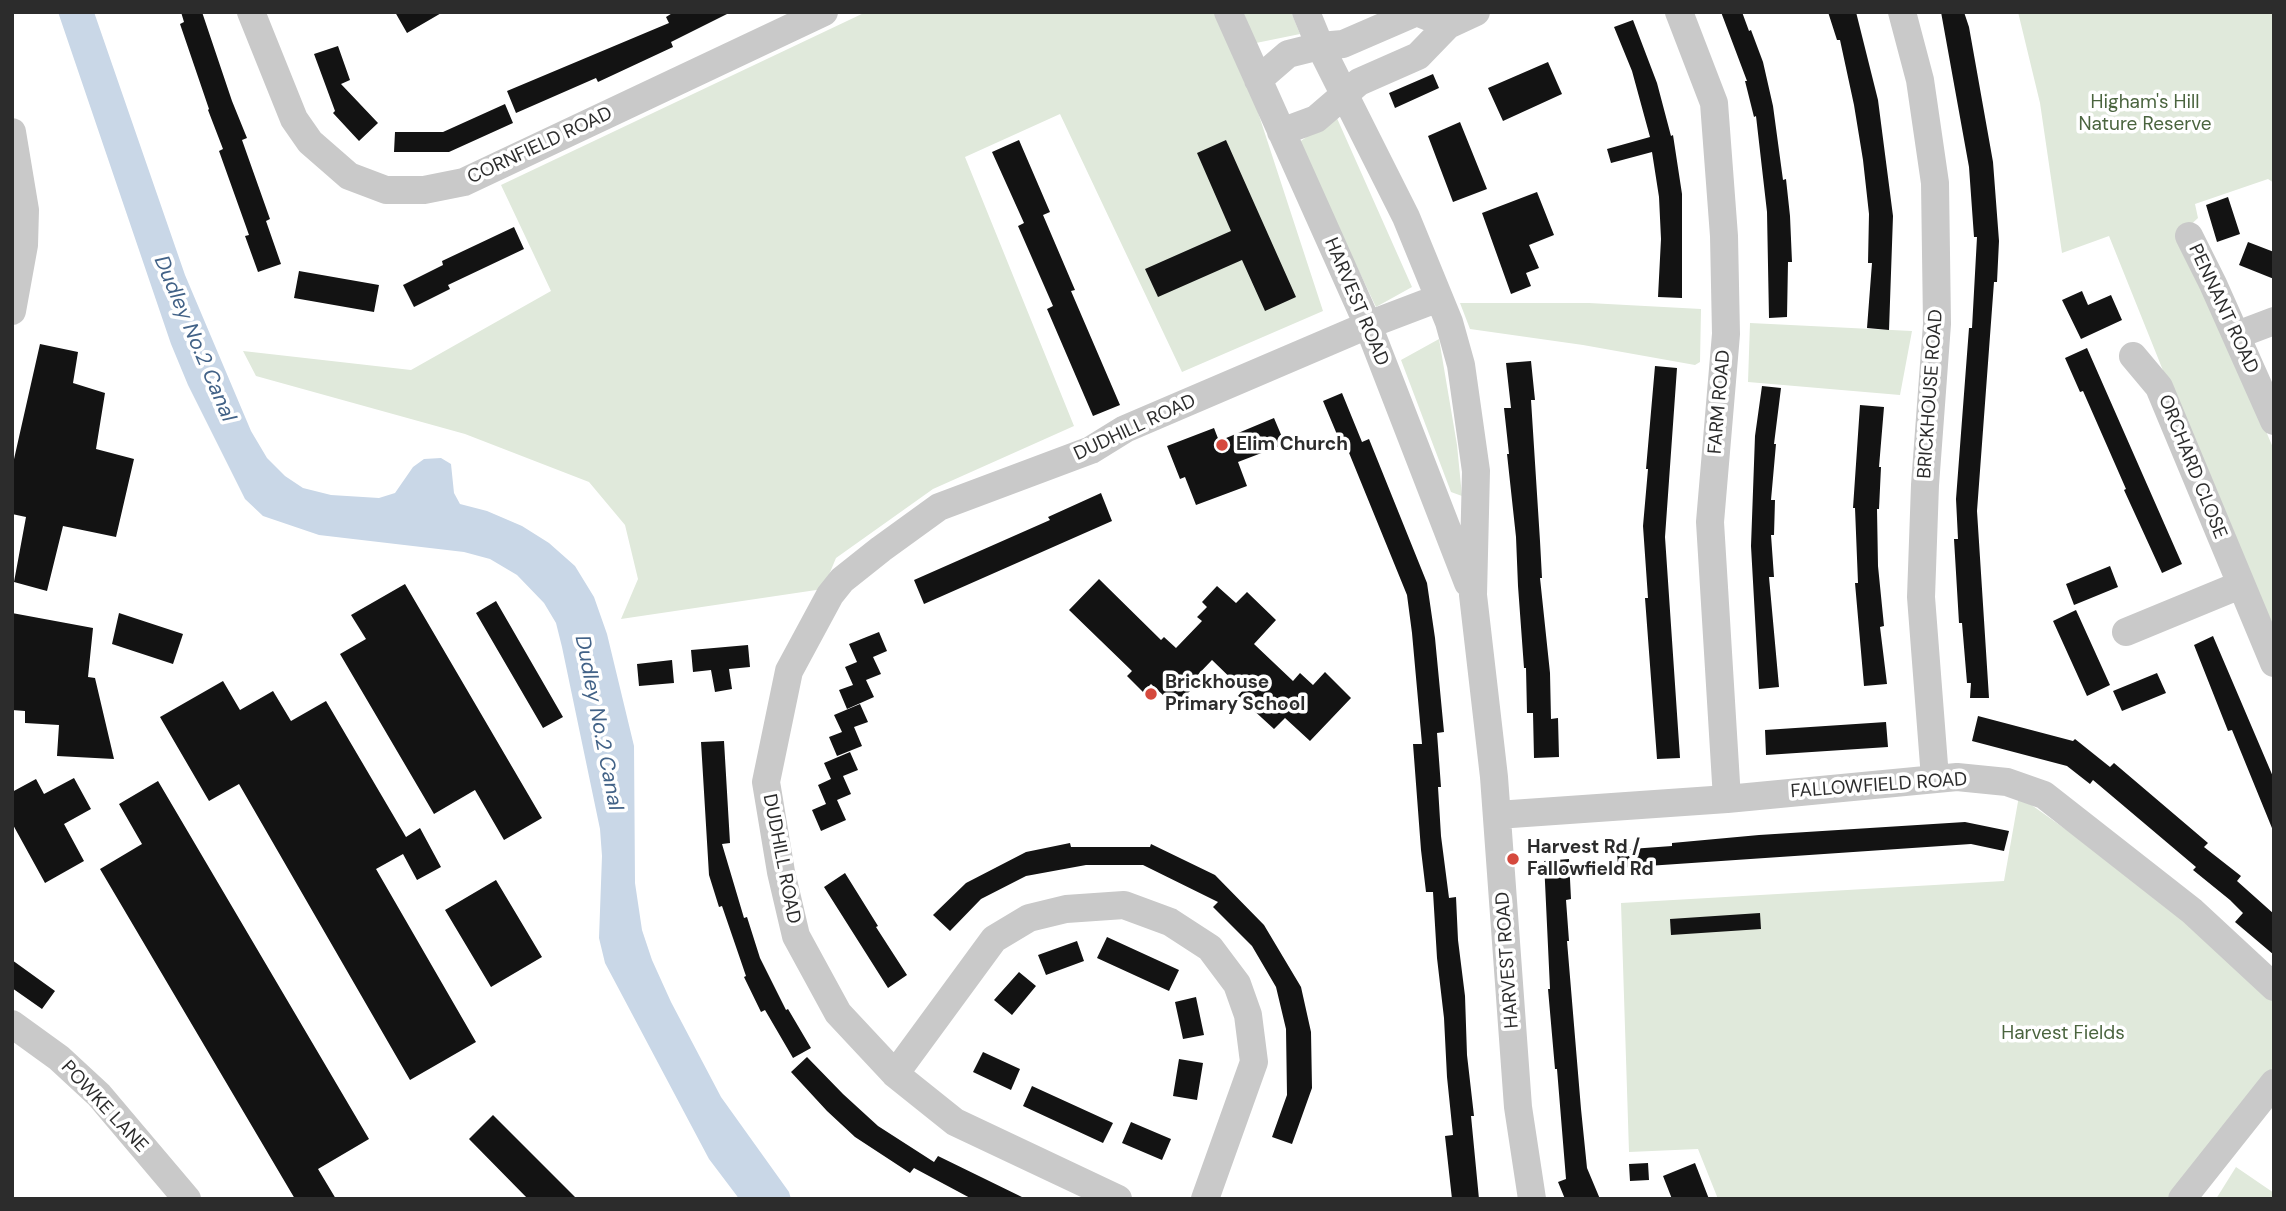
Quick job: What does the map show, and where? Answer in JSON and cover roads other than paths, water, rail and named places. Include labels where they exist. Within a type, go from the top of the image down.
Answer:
[{"type":"street","name":"CORNFIELD ROAD","points":[[257,14],[294,119],[310,142],[349,176],[386,190],[424,190],[464,182],[824,12]]},
{"type":"street","name":"HARVEST ROAD","points":[[1228,12],[1368,325],[1473,595]]},
{"type":"street","name":"HARVEST ROAD","points":[[1306,12],[1320,46],[1406,218],[1439,298],[1461,365],[1476,471],[1473,595],[1497,815],[1518,1107],[1532,1199]]},
{"type":"street","points":[[1258,80],[1288,54],[1320,46],[1343,44],[1417,12],[1448,25]]},
{"type":"street","points":[[1281,132],[1315,119],[1359,82],[1418,56],[1448,25],[1476,12]]},
{"type":"street","name":"FARM ROAD","points":[[1679,12],[1714,103],[1724,236],[1726,334],[1710,522],[1727,799]]},
{"type":"street","name":"BRICKHOUSE ROAD","points":[[1902,12],[1920,80],[1935,183],[1937,324],[1925,485],[1921,597],[1937,779]]},
{"type":"street","points":[[12,132],[25,210],[24,245],[12,311]]},
{"type":"street","name":"PENNANT ROAD","points":[[2189,236],[2274,421]]},
{"type":"street","name":"DUDHILL ROAD","points":[[1118,1199],[956,1122],[895,1074],[838,1013],[796,936],[781,872],[766,782],[789,671],[830,595],[842,580],[939,507],[1091,450],[1125,429],[1368,325],[1439,298]]},
{"type":"street","points":[[2236,335],[2274,321]]},
{"type":"street","name":"ORCHARD CLOSE","points":[[2133,356],[2159,387],[2274,663]]},
{"type":"street","points":[[2126,632],[2240,585]]},
{"type":"street","name":"FALLOWFIELD ROAD","points":[[1497,815],[1727,799],[1957,777],[2007,782],[2044,795],[2192,911],[2274,987]]},
{"type":"street","points":[[895,1074],[994,939],[1029,918],[1066,909],[1124,905],[1170,922],[1210,948],[1237,984],[1248,1015],[1254,1062],[1205,1199]]},
{"type":"street","name":"POWKE LANE","points":[[12,1024],[58,1058],[99,1095],[187,1199]]},
{"type":"street","points":[[2182,1199],[2274,1083]]},
{"type":"water","name":"Dudley No.2 Canal","points":[[58,12],[94,12],[185,275],[251,431],[267,458],[285,476],[303,488],[331,495],[379,498],[395,493],[413,467],[424,459],[441,458],[451,464],[454,493],[460,504],[487,511],[522,526],[549,543],[575,566],[594,597],[607,634],[634,746],[635,883],[642,930],[652,960],[721,1097],[789,1192],[791,1199],[739,1199],[709,1159],[605,963],[599,938],[602,856],[600,829],[562,647],[556,623],[544,603],[517,575],[490,559],[464,552],[319,535],[263,516],[245,499],[188,385],[171,344]]},
{"type":"place","name":"Elim Church","points":[[1222,445]]},
{"type":"place","name":"Brickhouse Primary School","points":[[1151,694]]},
{"type":"place","name":"Harvest Rd / Fallowfield Rd","points":[[1513,859]]},
{"type":"park label","name":"Higham's Hill Nature Reserve","points":[[2145,114]]},
{"type":"park label","name":"Harvest Fields","points":[[2063,1034]]}]
